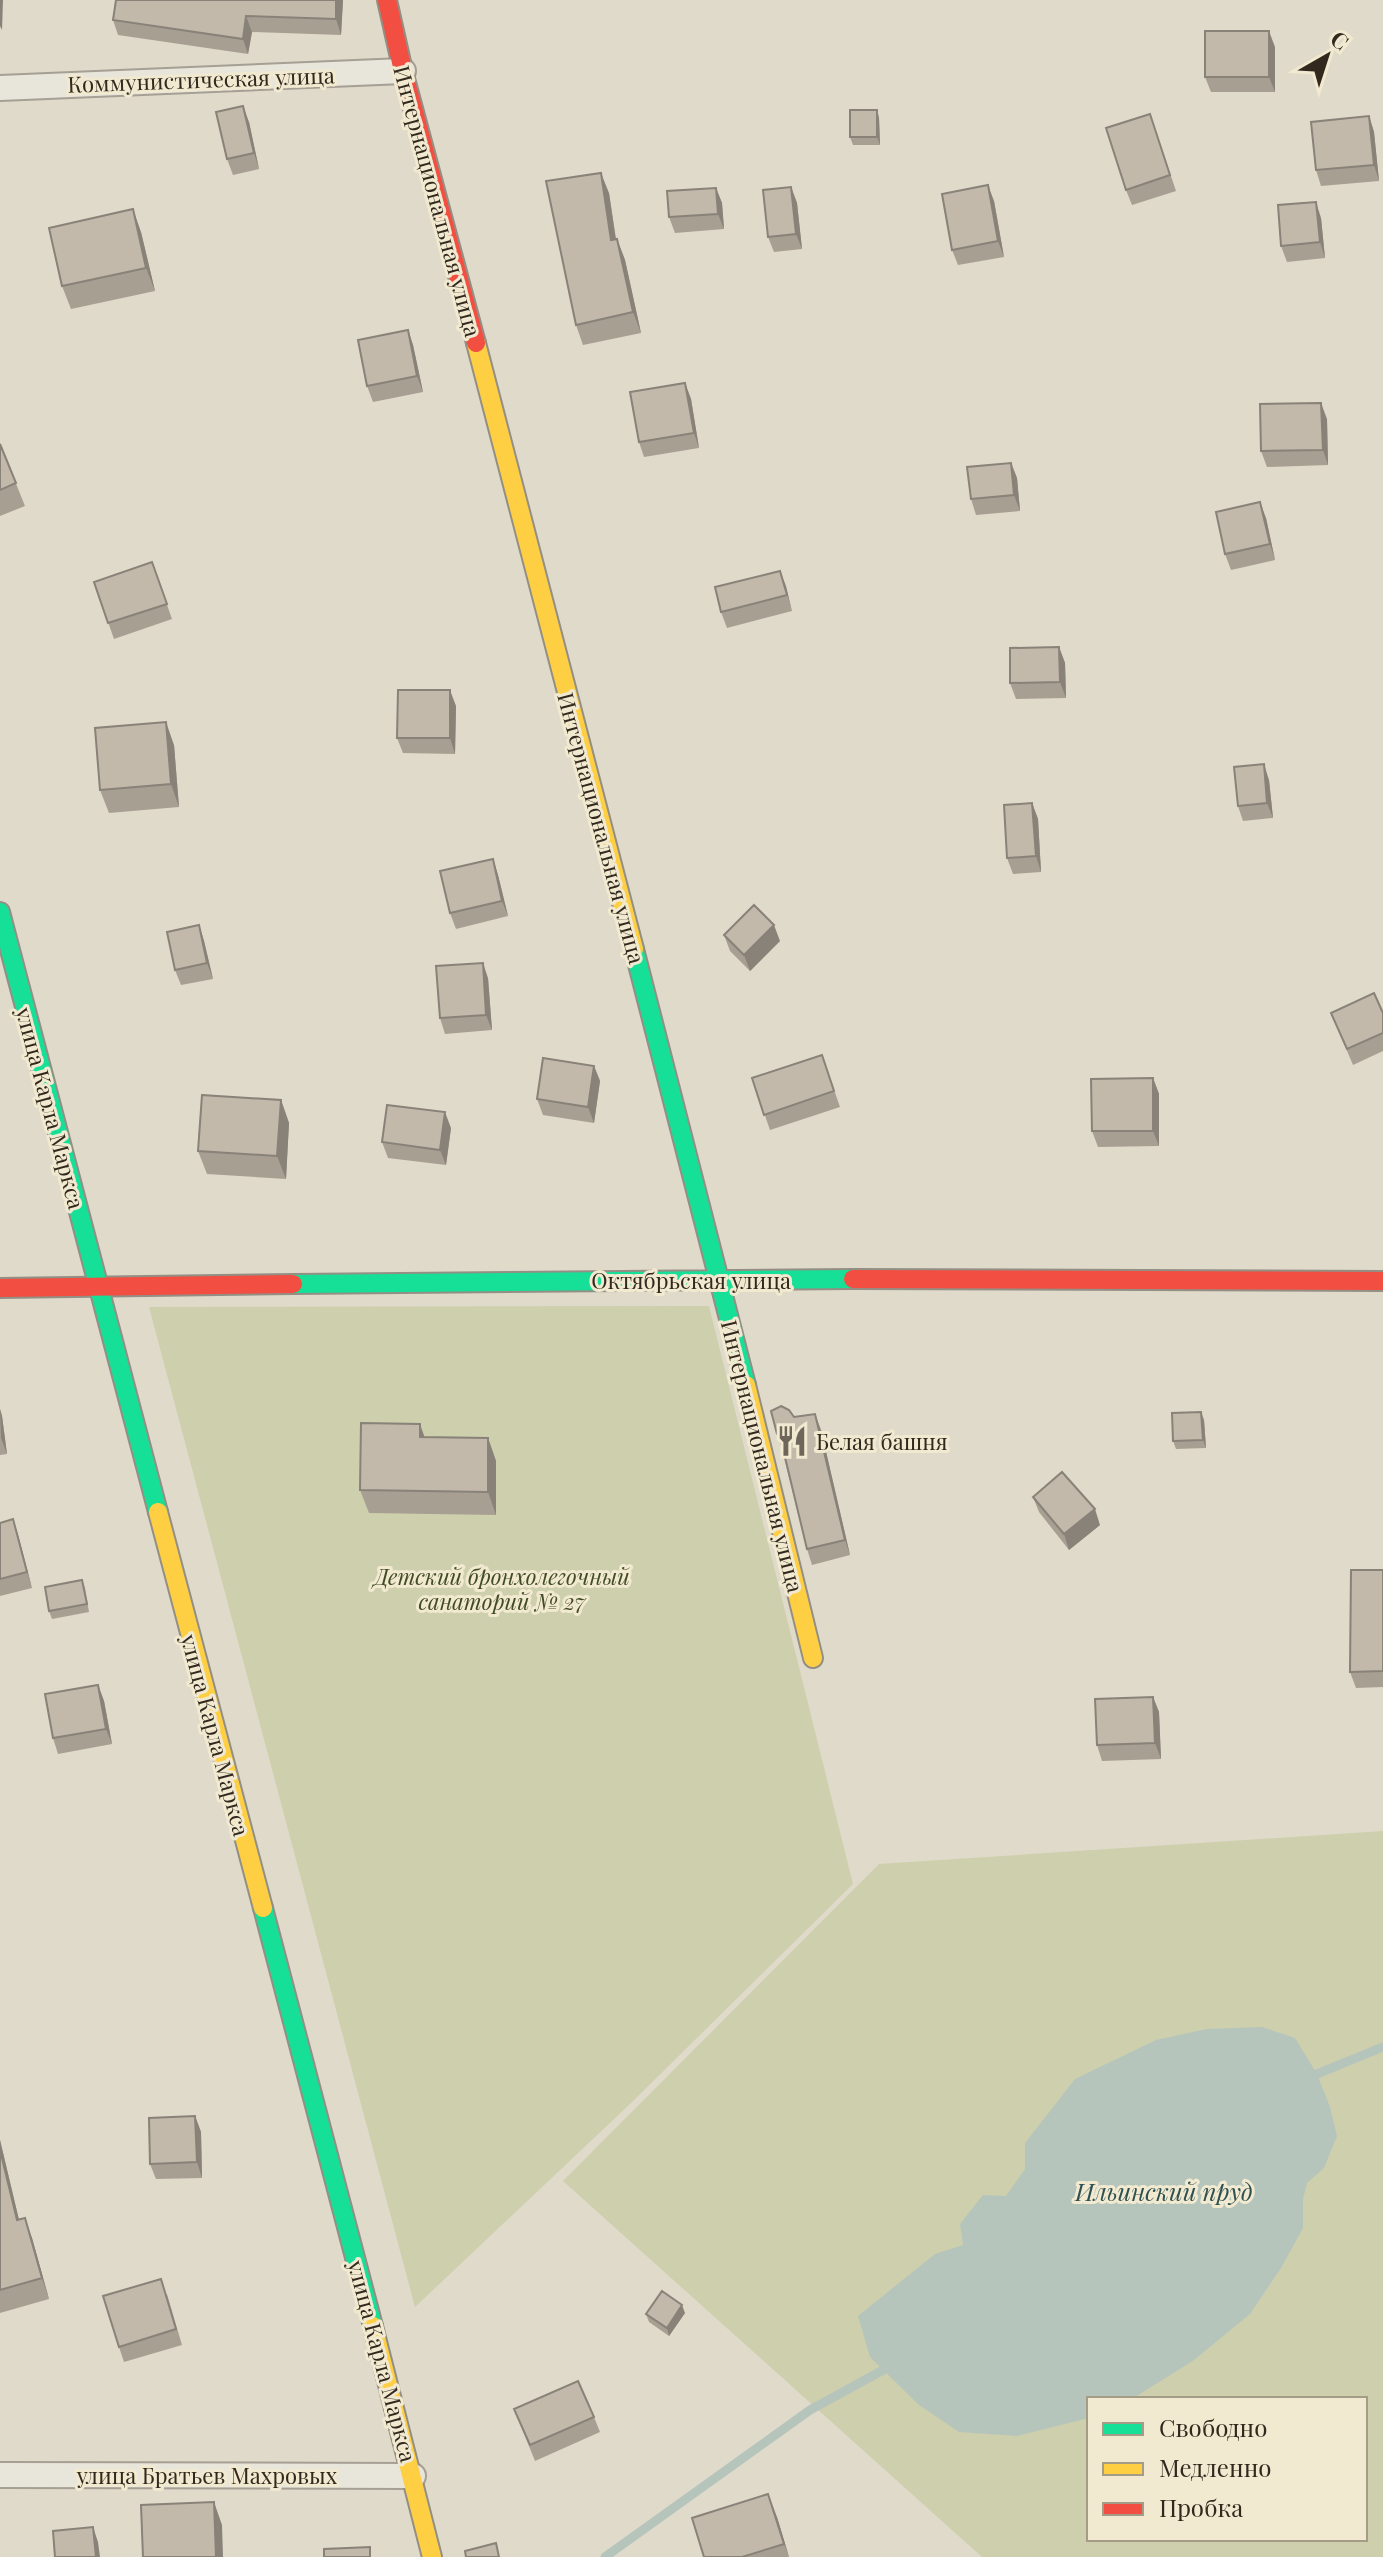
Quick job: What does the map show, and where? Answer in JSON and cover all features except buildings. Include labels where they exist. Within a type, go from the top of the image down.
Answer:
[{"type":"street","name":"Интернациональная улица","points":[[387,0],[403,71],[720,1279],[813,1658]]},
{"type":"street","name":"Коммунистическая улица","points":[[0,88],[403,71]]},
{"type":"street","name":"улица Карла Маркса","points":[[0,912],[432,2557]]},
{"type":"street","name":"Октябрьская улица","points":[[0,1288],[720,1279],[1383,1281]]},
{"type":"street","name":"улица Братьев Махровых","points":[[0,2475],[413,2476]]},
{"type":"green space","name":"Детский бронхолегочный санаторий № 27","points":[[709,1306],[853,1884],[631,2103],[415,2307],[149,1307]]},
{"type":"green space","points":[[1383,1831],[1383,2557],[982,2557],[563,2181],[879,1864]]},
{"type":"water","name":"Ильинский пруд","points":[[1262,2027],[1295,2038],[1317,2074],[1337,2136],[1324,2168],[1307,2183],[1303,2199],[1303,2228],[1250,2314],[1194,2360],[1135,2397],[1087,2397],[1087,2418],[1017,2436],[959,2432],[919,2405],[870,2357],[858,2316],[935,2254],[963,2245],[960,2224],[983,2195],[1006,2196],[1025,2169],[1025,2143],[1075,2079],[1156,2040],[1207,2029]]},
{"type":"waterway","points":[[1317,2074],[1383,2047]]},
{"type":"waterway","points":[[605,2557],[810,2410],[885,2369]]},
{"type":"traffic: fast","points":[[0,912],[158,1512]]},
{"type":"traffic: fast","points":[[634,949],[746,1385]]},
{"type":"traffic: fast","points":[[293,1284],[853,1279]]},
{"type":"traffic: fast","points":[[263,1908],[373,2326]]},
{"type":"traffic: slow","points":[[476,343],[634,949]]},
{"type":"traffic: slow","points":[[746,1385],[813,1658]]},
{"type":"traffic: slow","points":[[158,1512],[263,1908]]},
{"type":"traffic: slow","points":[[373,2326],[432,2557]]},
{"type":"traffic: jam","points":[[387,0],[476,343]]},
{"type":"traffic: jam","points":[[853,1279],[1383,1281]]},
{"type":"traffic: jam","points":[[0,1288],[293,1284]]},
{"type":"place","name":"Белая башня","points":[[792,1441]]}]
